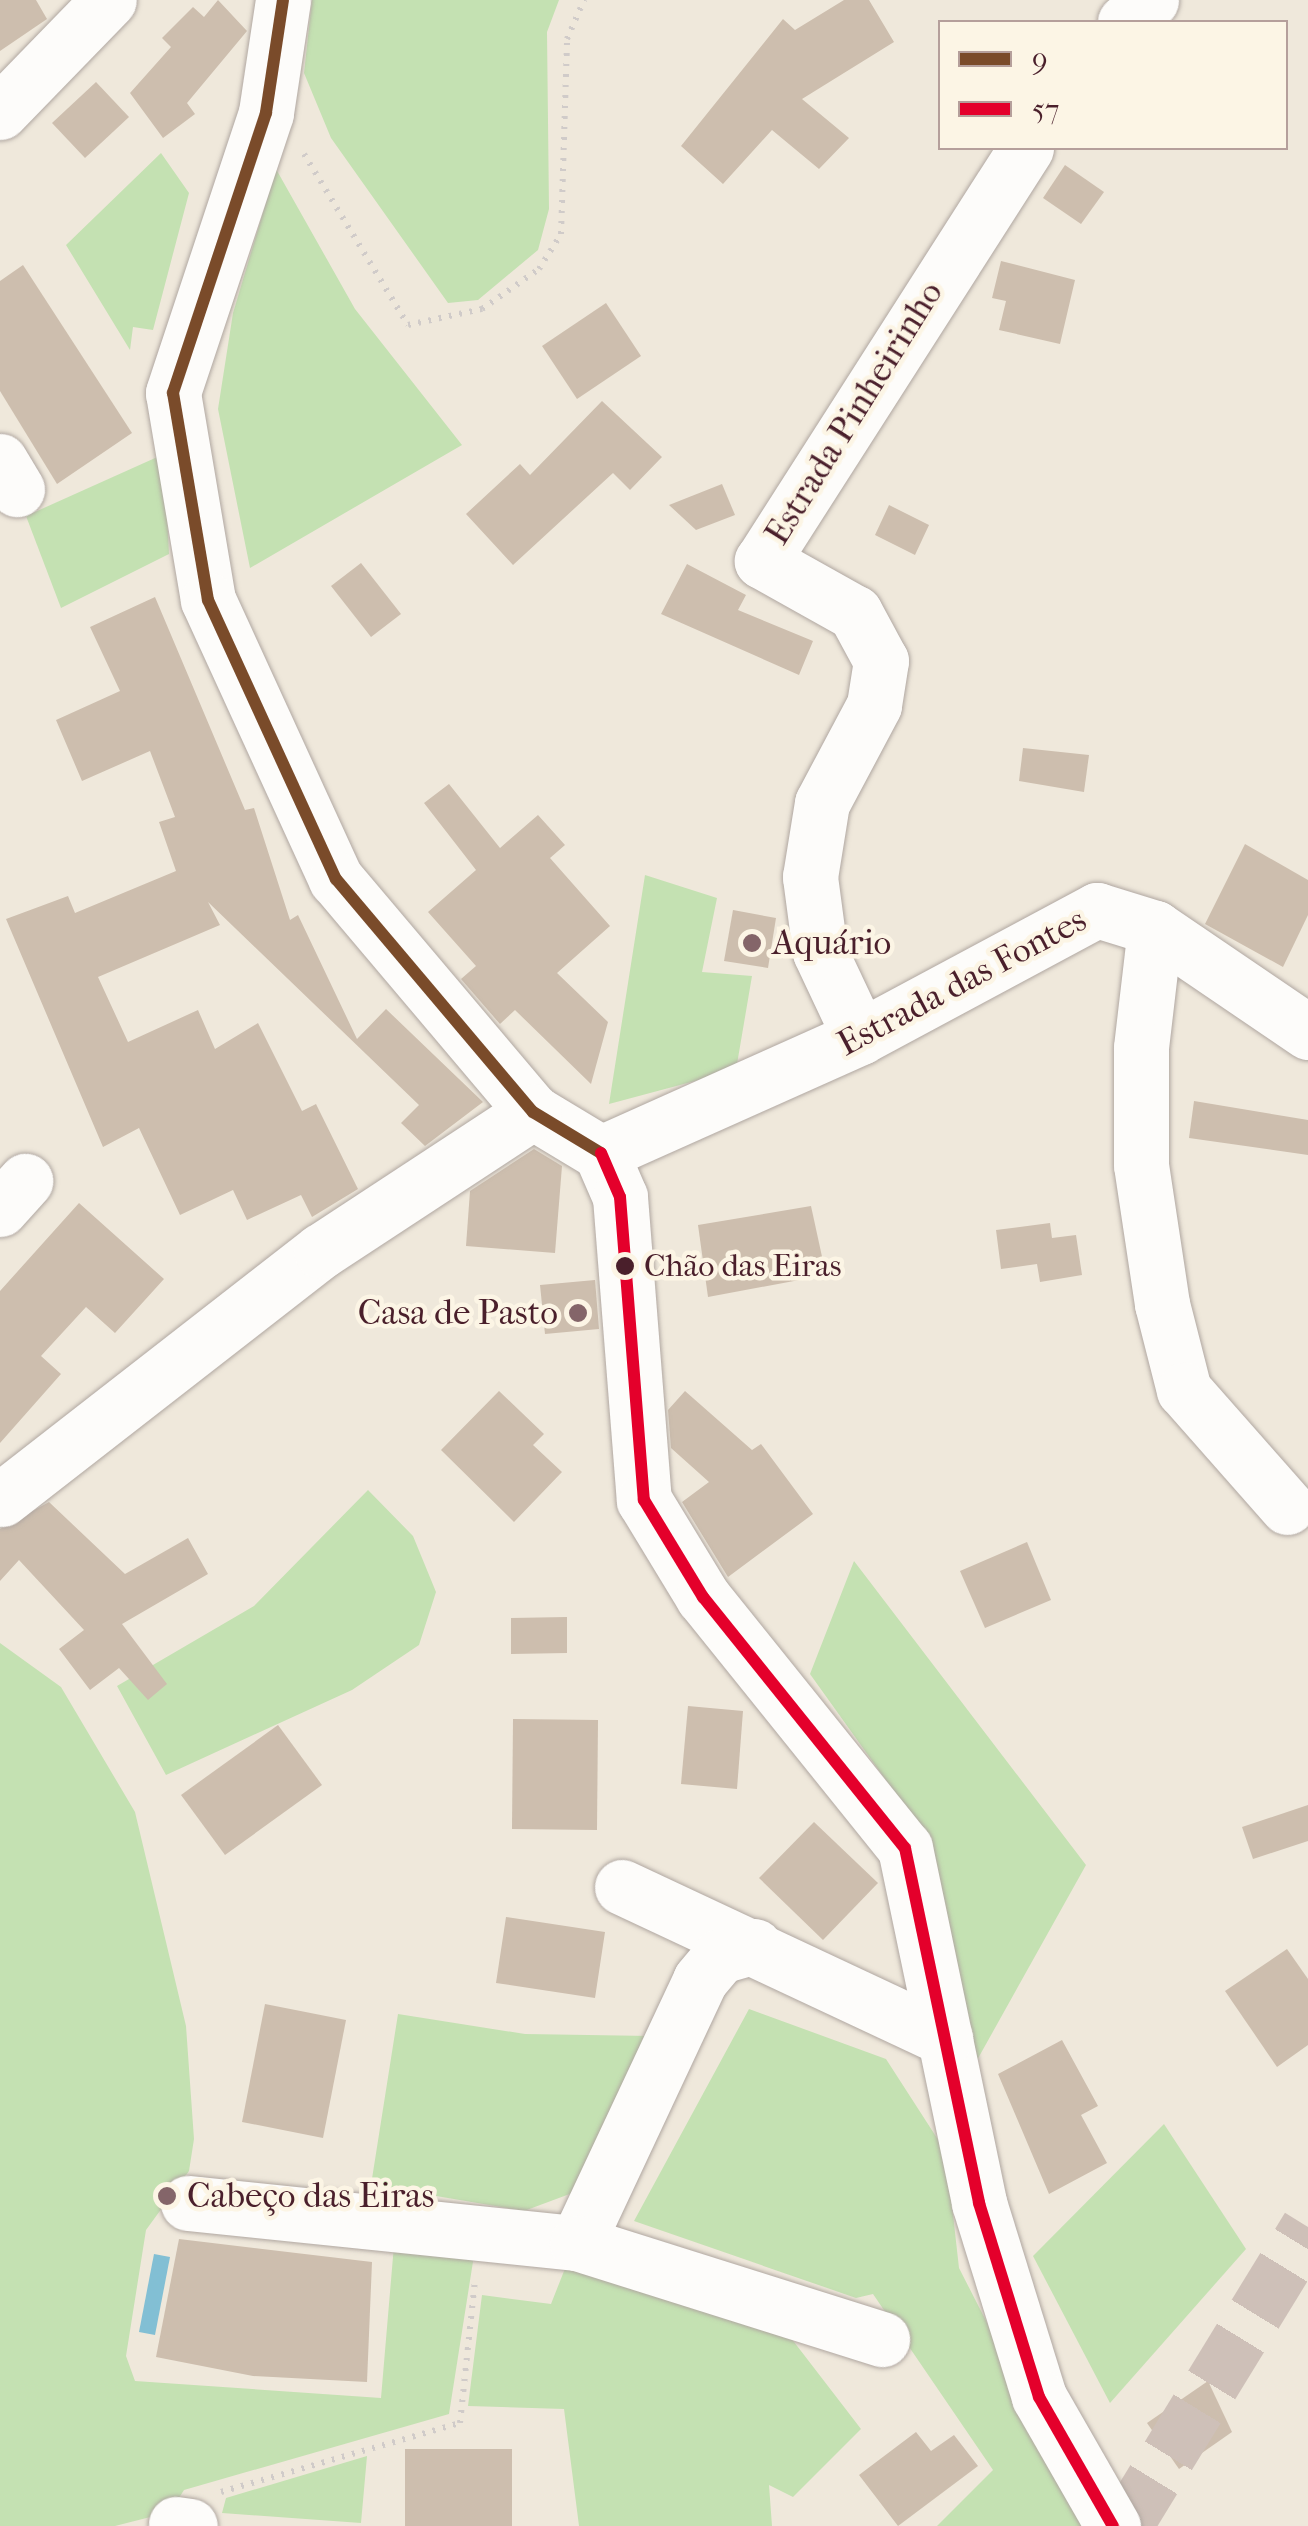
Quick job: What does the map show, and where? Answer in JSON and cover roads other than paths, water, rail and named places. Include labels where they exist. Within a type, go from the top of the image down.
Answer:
[{"type":"street","points":[[0,112],[109,0]]},
{"type":"street","points":[[283,0],[266,113],[173,393],[208,600],[336,879],[532,1112],[601,1153],[620,1197],[644,1500],[704,1597],[905,1848],[979,2203],[1039,2397],[1113,2526]]},
{"type":"street","name":"Estrada Pinheirinho","points":[[860,1038],[820,952],[810,877],[822,803],[874,705],[881,662],[854,613],[762,561],[1025,150]]},
{"type":"street","name":"Estrada das Fontes","points":[[601,1153],[860,1038],[1098,910],[1155,928],[1308,1032]]},
{"type":"street","points":[[1155,928],[1141,1048],[1141,1165],[1162,1304],[1184,1390],[1287,1507]]},
{"type":"street","points":[[2,1500],[321,1250],[532,1112]]},
{"type":"street","points":[[622,1887],[945,2038]]},
{"type":"street","points":[[577,2244],[700,1980],[720,1956],[754,1946]]},
{"type":"street","points":[[188,2203],[577,2244],[882,2339]]},
{"type":"water","points":[[154,2254],[170,2257],[155,2335],[139,2332]]},
{"type":"tunnel","points":[[1125,2526],[1308,2227]]},
{"type":"place","name":"Aquário","points":[[752,943]]},
{"type":"place","name":"Chão das Eiras","points":[[625,1266]]},
{"type":"place","name":"Casa de Pasto","points":[[578,1313]]},
{"type":"place","name":"Cabeço das Eiras","points":[[167,2196]]}]
